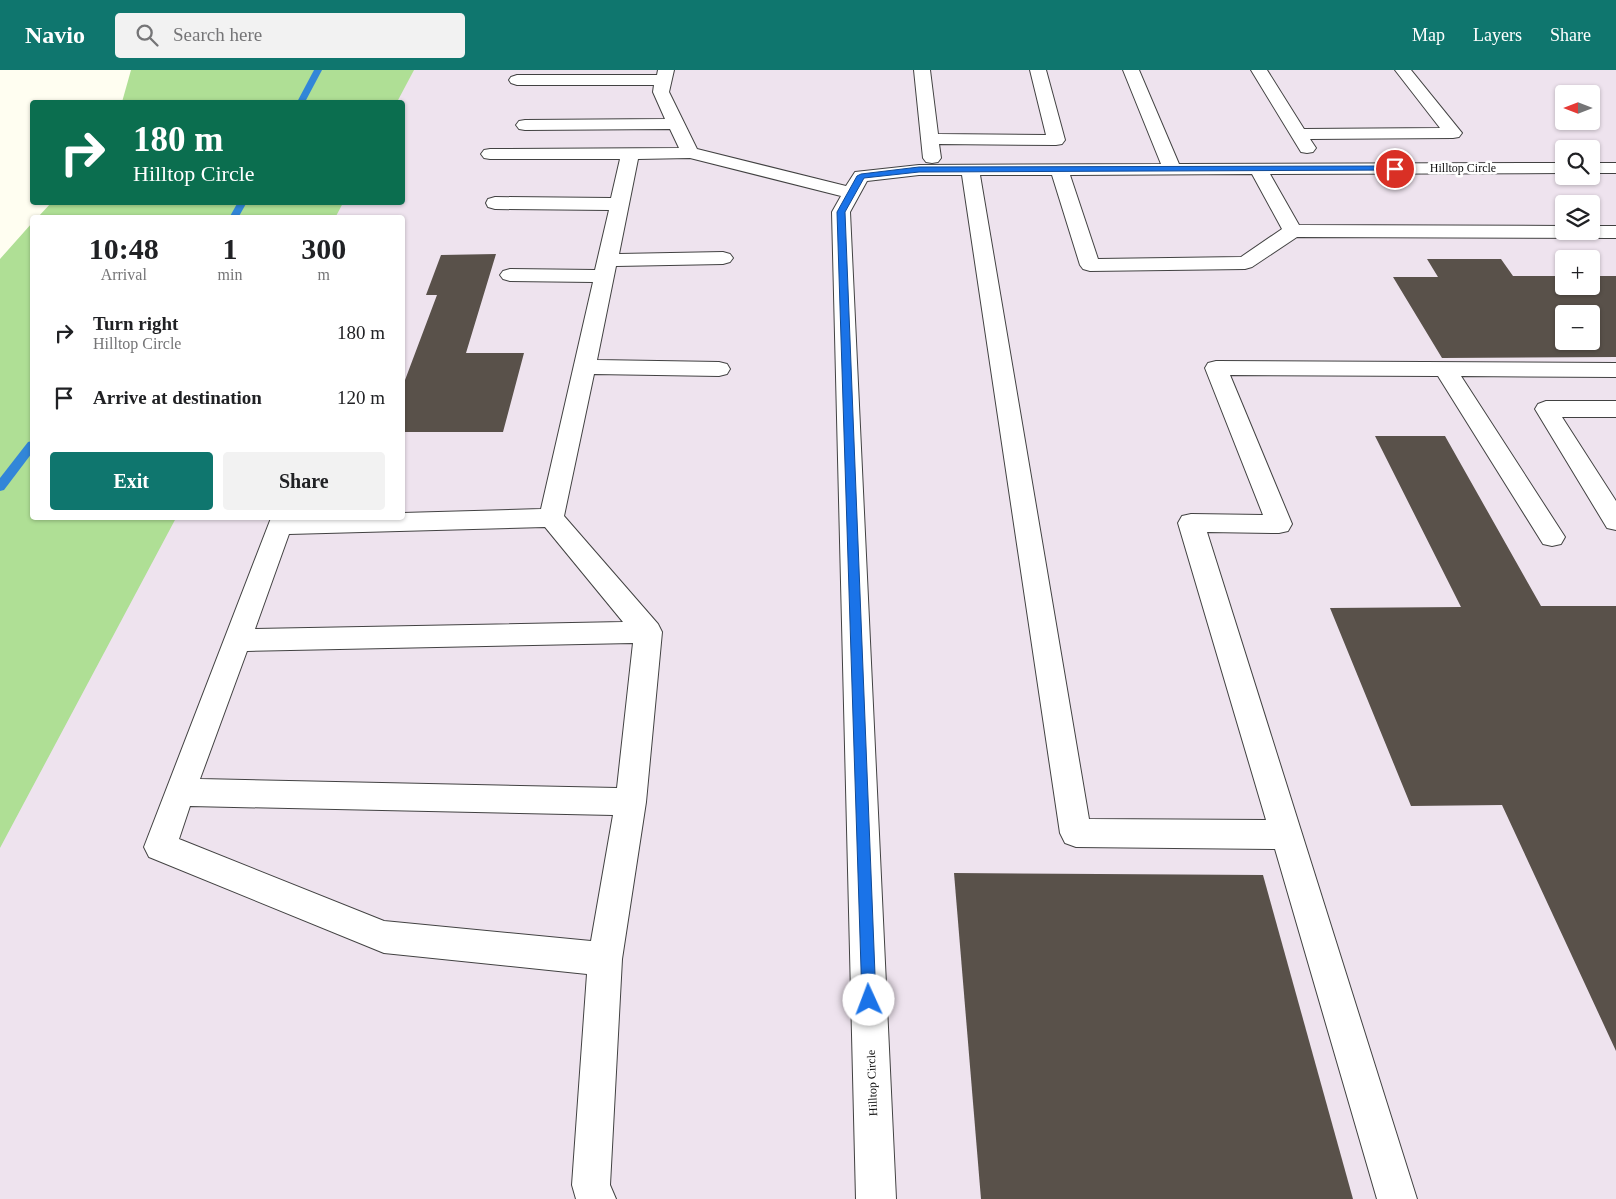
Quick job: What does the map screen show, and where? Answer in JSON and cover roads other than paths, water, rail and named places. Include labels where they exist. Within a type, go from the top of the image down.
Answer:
[{"type":"street","points":[[922,70],[933,170]]},
{"type":"street","points":[[930,139],[1056,140],[1038,70]]},
{"type":"street","points":[[1132,70],[1172,169]]},
{"type":"street","points":[[1259,70],[1319,169]]},
{"type":"street","points":[[1298,134],[1453,133],[1403,70]]},
{"type":"street","points":[[517,80],[665,75],[661,92],[690,153]]},
{"type":"street","points":[[525,124],[677,124]]},
{"type":"street","points":[[551,518],[630,153]]},
{"type":"street","points":[[490,154],[690,153],[852,193]]},
{"type":"street","name":"Hilltop Circle","points":[[876,1199],[841,212],[861,176],[933,170],[1555,168]]},
{"type":"street","points":[[1600,168],[1616,168]]},
{"type":"street","points":[[1258,169],[1293,231]]},
{"type":"street","points":[[970,170],[1076,833],[1286,835]]},
{"type":"street","points":[[1059,170],[1090,265],[1245,263],[1293,231],[1616,232]]},
{"type":"street","points":[[496,204],[619,204]]},
{"type":"street","points":[[510,275],[723,258]]},
{"type":"street","points":[[585,367],[718,368]]},
{"type":"street","points":[[1397,1199],[1191,523],[1279,524],[1216,368],[1616,370]]},
{"type":"street","points":[[1445,369],[1552,536]]},
{"type":"street","points":[[1616,409],[1546,409],[1616,521]]},
{"type":"street","points":[[551,518],[648,632],[631,802],[605,959],[591,1185],[596,1199]]},
{"type":"street","points":[[551,518],[280,525],[160,847],[384,937],[605,959]]},
{"type":"street","points":[[237,640],[648,632]]},
{"type":"street","points":[[180,792],[631,802]]},
{"type":"waterway","points":[[302,100],[318,70]]},
{"type":"waterway","points":[[235,215],[241,205]]},
{"type":"waterway","points":[[0,487],[30,448]]}]
